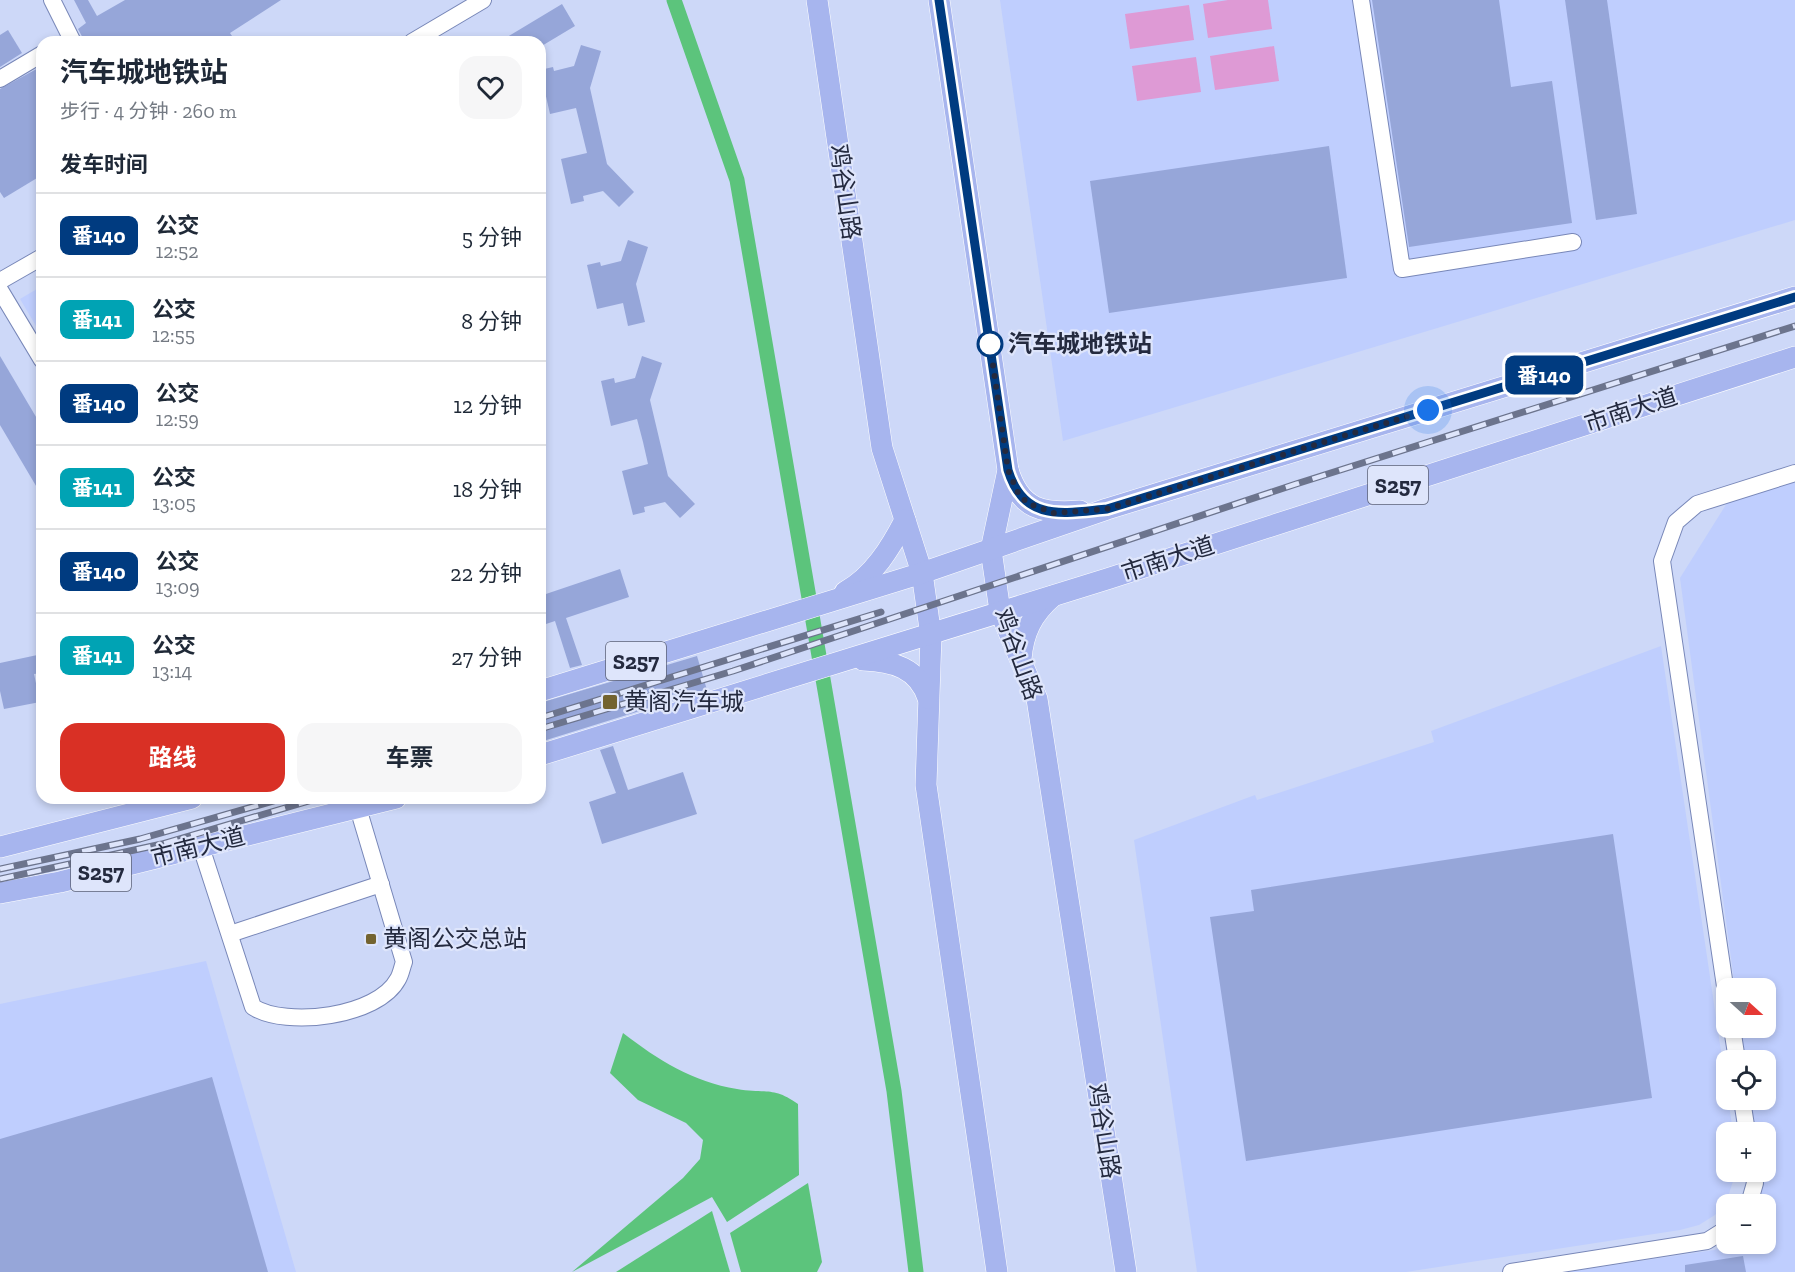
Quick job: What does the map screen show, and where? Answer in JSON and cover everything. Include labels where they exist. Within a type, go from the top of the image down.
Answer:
[{"type":"main road","name":"鸡谷山路","points":[[817,0],[882,448],[922,573],[931,636],[926,785],[997,1272]]},
{"type":"main road","name":"鸡谷山路","points":[[939,0],[1008,470],[991,550],[1000,611],[1037,699],[1126,1272]]},
{"type":"main road","name":"S257","points":[[546,690],[922,573],[1107,509],[1795,297]]},
{"type":"main road","name":"市南大道","points":[[546,753],[844,660],[931,636],[1000,611],[1795,357]]},
{"type":"main road","points":[[1008,470],[1019,495],[1041,510],[1054,513],[1107,509]]},
{"type":"main road","points":[[830,601],[850,590],[868,574],[883,556],[905,520]]},
{"type":"main road","points":[[1020,660],[1026,630],[1038,611],[1054,595]]},
{"type":"main road","points":[[844,660],[879,661],[907,669],[924,686],[928,711]]},
{"type":"main road","name":"市南大道","points":[[0,847],[168,804]]},
{"type":"main road","name":"市南大道","points":[[0,893],[60,882],[373,804]]},
{"type":"street","points":[[52,0],[67,36]]},
{"type":"street","points":[[422,36],[483,0]]},
{"type":"street","points":[[1361,0],[1402,269],[1573,242]]},
{"type":"street","points":[[0,79],[36,58]]},
{"type":"street","points":[[0,281],[36,260]]},
{"type":"street","points":[[0,290],[36,350]]},
{"type":"street","points":[[1724,978],[1662,561],[1676,522],[1697,504],[1795,473]]},
{"type":"street","points":[[201,847],[253,1007],[266,1015],[318,1019],[356,1008],[385,994],[398,980],[404,962],[358,808]]},
{"type":"street","points":[[230,934],[381,884]]},
{"type":"street","points":[[1511,1272],[1707,1241],[1716,1235]]},
{"type":"shaded area","points":[[1000,0],[1795,0],[1795,220],[1063,441]]},
{"type":"shaded area","points":[[1228,0],[1268,0],[1272,29],[1208,38],[1203,4]]},
{"type":"shaded area","points":[[1189,5],[1194,40],[1130,49],[1125,14]]},
{"type":"shaded area","points":[[1274,46],[1279,81],[1215,90],[1210,56]]},
{"type":"shaded area","points":[[1196,57],[1201,92],[1137,101],[1132,66]]},
{"type":"shaded area","points":[[36,290],[36,326],[20,299]]},
{"type":"shaded area","points":[[1795,482],[1795,1272],[1568,1272],[1716,1249],[1716,1254],[1776,1254],[1776,1194],[1761,1194],[1761,1182],[1776,1182],[1776,1122],[1753,1122],[1752,1110],[1776,1110],[1776,1050],[1744,1050],[1742,1038],[1776,1038],[1776,978],[1734,978],[1680,578],[1727,503]]},
{"type":"shaded area","points":[[1661,646],[1716,1017],[1716,1038],[1719,1038],[1721,1050],[1716,1050],[1716,1110],[1730,1110],[1732,1122],[1716,1122],[1716,1182],[1733,1182],[1729,1194],[1716,1194],[1715,1215],[1699,1225],[1680,1230],[1406,1272],[1197,1272],[1134,840],[1255,795],[1257,800],[1434,742],[1431,731]]},
{"type":"shaded area","points":[[206,961],[296,1272],[0,1272],[0,1004]]},
{"type":"shaded area","points":[[623,1033],[663,1061],[691,1075],[721,1086],[775,1093],[798,1104],[799,1175],[727,1222],[712,1197],[572,1272],[683,1178],[700,1159],[703,1140],[686,1123],[638,1100],[610,1073]]},
{"type":"shaded area","points":[[808,1183],[822,1262],[817,1272],[741,1272],[730,1233]]},
{"type":"shaded area","points":[[712,1211],[730,1272],[616,1272]]},
{"type":"building","points":[[74,0],[88,0],[97,16],[125,0],[281,0],[230,33],[232,36],[82,36],[78,29],[86,23]]},
{"type":"building","points":[[1372,0],[1499,0],[1511,87],[1552,81],[1572,223],[1409,247]]},
{"type":"building","points":[[1565,0],[1607,0],[1637,214],[1596,220]]},
{"type":"building","points":[[562,4],[575,26],[546,43],[546,36],[509,36]]},
{"type":"building","points":[[8,30],[22,53],[0,67],[0,35]]},
{"type":"building","points":[[581,45],[601,51],[590,88],[607,164],[634,192],[619,207],[603,191],[583,196],[584,201],[571,204],[561,159],[587,153],[576,108],[550,114],[546,96],[546,69],[553,67],[554,71],[574,66]]},
{"type":"building","points":[[36,69],[36,179],[4,198],[0,192],[0,89]]},
{"type":"building","points":[[1329,146],[1347,278],[1109,313],[1090,181]]},
{"type":"building","points":[[628,240],[648,247],[636,284],[645,322],[628,326],[623,303],[597,309],[587,265],[600,262],[601,266],[621,261]]},
{"type":"building","points":[[0,356],[36,417],[36,486],[0,425]]},
{"type":"building","points":[[642,356],[662,363],[650,400],[668,476],[695,504],[680,518],[665,502],[644,507],[645,512],[633,515],[622,471],[648,464],[643,442],[637,419],[611,426],[601,381],[614,378],[615,383],[635,378]]},
{"type":"building","points":[[620,569],[629,597],[566,618],[582,665],[570,668],[555,621],[546,624],[546,594]]},
{"type":"building","points":[[36,655],[36,674],[34,674],[36,703],[4,709],[0,691],[0,663]]},
{"type":"building","points":[[697,656],[707,690],[546,740],[546,701]]},
{"type":"building","points":[[613,746],[628,790],[683,772],[697,814],[602,844],[589,802],[616,793],[600,750]]},
{"type":"building","points":[[1613,834],[1652,1098],[1246,1161],[1210,917],[1254,911],[1251,890]]},
{"type":"building","points":[[212,1077],[268,1272],[0,1272],[0,1139]]},
{"type":"building","points":[[1743,1256],[1746,1272],[1685,1272],[1685,1265]]},
{"type":"waterway","points":[[674,0],[737,180],[894,1091],[916,1272]]},
{"type":"railway","points":[[546,727],[733,671],[1296,484],[1795,326]]},
{"type":"railway","points":[[546,716],[881,612]]},
{"type":"railway","points":[[0,869],[140,839],[263,804]]},
{"type":"railway","points":[[0,879],[162,844],[299,804]]},
{"type":"bus line","name":"番140","points":[[939,0],[1008,470],[1019,495],[1029,504],[1041,510],[1054,513],[1107,509],[1795,297]]},
{"type":"place","name":"汽车城地铁站","points":[[990,344]]},
{"type":"place","name":"黄阁汽车城","points":[[610,702]]},
{"type":"place","name":"黄阁公交总站","points":[[371,939]]},
{"type":"route","points":[[990,344],[1008,470],[1012,483],[1019,495],[1029,504],[1054,513],[1107,509],[1428,410]]}]
